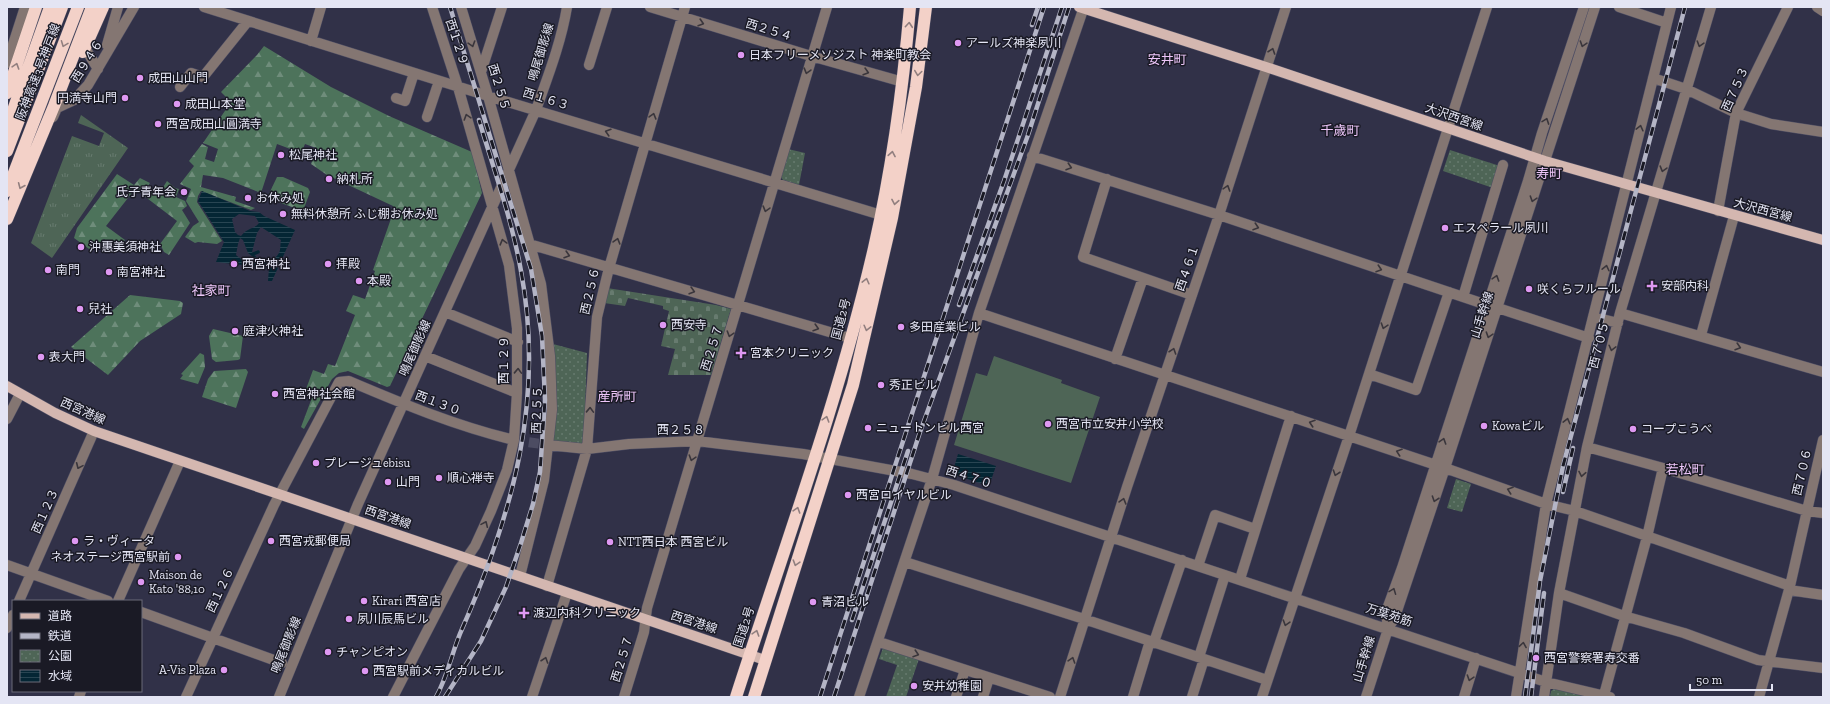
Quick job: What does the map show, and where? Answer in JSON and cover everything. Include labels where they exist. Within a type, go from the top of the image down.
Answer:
[{"type":"highway","points":[[7,93],[36,7]]},
{"type":"highway","points":[[7,127],[50,7]]},
{"type":"highway","name":"阪神高速3号神戸線","points":[[7,151],[62,7]]},
{"type":"highway","name":"阪神高速3号神戸線","points":[[7,191],[78,7]]},
{"type":"highway","points":[[7,219],[92,7]]},
{"type":"highway","points":[[57,108],[103,7]]},
{"type":"highway","name":"国道2号","points":[[736,697],[814,457],[850,338],[881,214],[903,82],[910,7]]},
{"type":"highway","points":[[754,697],[853,385],[886,253],[916,87],[926,7]]},
{"type":"main road","name":"大沢西宮線","points":[[1082,7],[1266,67],[1545,162],[1823,240]]},
{"type":"main road","name":"西宮港線","points":[[7,386],[94,431],[766,660]]},
{"type":"street","points":[[7,63],[25,7]]},
{"type":"street","points":[[103,59],[118,7]]},
{"type":"street","name":"西９４６","points":[[57,108],[74,100],[82,93],[98,69],[134,7]]},
{"type":"street","name":"西１６３","points":[[204,7],[237,12],[248,21],[311,41],[774,183],[881,214]]},
{"type":"street","points":[[311,41],[321,7]]},
{"type":"street","name":"西１２９","points":[[393,697],[459,569],[475,546],[507,470],[514,440],[517,393],[518,342],[509,265],[493,204],[432,7]]},
{"type":"street","name":"西２５５","points":[[461,7],[488,96],[541,284],[549,350],[552,410],[544,480],[520,576]]},
{"type":"street","points":[[481,72],[502,7]]},
{"type":"street","name":"鳴尾御影線","points":[[279,697],[352,519],[508,168],[536,110],[551,70],[567,7]]},
{"type":"street","points":[[589,65],[607,7]]},
{"type":"street","name":"西２５４","points":[[650,7],[811,56],[903,82]]},
{"type":"street","name":"西２５６","points":[[547,586],[587,449],[597,317],[609,268],[684,7]]},
{"type":"street","name":"西２５７","points":[[624,697],[644,632],[649,600],[739,304],[811,56],[827,7]]},
{"type":"street","points":[[860,697],[932,479],[979,313],[1082,7]]},
{"type":"street","name":"西４６１","points":[[1060,697],[1084,619],[1112,538],[1127,487],[1219,215],[1286,7]]},
{"type":"street","points":[[1262,697],[1349,436],[1487,7]]},
{"type":"street","name":"山手幹線","points":[[1440,466],[1534,158],[1584,7]]},
{"type":"street","name":"山手幹線","points":[[1366,697],[1388,628],[1386,612],[1498,308],[1595,7]]},
{"type":"street","points":[[1619,7],[1667,23]]},
{"type":"street","points":[[1516,697],[1546,504],[1589,338],[1671,7]]},
{"type":"street","name":"西７０５","points":[[1544,697],[1559,594],[1587,447],[1619,318],[1686,89],[1712,7]]},
{"type":"street","name":"西７５３","points":[[1718,211],[1736,113],[1788,7]]},
{"type":"street","points":[[1817,7],[1823,10]]},
{"type":"street","points":[[180,87],[190,73],[203,77],[248,21]]},
{"type":"street","points":[[85,48],[98,69]]},
{"type":"street","points":[[396,98],[405,101],[414,73]]},
{"type":"street","points":[[1653,78],[1686,89],[1736,113],[1770,124],[1823,132]]},
{"type":"street","points":[[427,118],[439,81]]},
{"type":"street","points":[[31,162],[57,108]]},
{"type":"street","points":[[1032,156],[1219,215],[1488,305]]},
{"type":"street","points":[[1463,297],[1503,165]]},
{"type":"street","points":[[1107,180],[1083,257],[1192,295]]},
{"type":"street","points":[[1701,335],[1734,216]]},
{"type":"street","points":[[529,244],[739,304],[850,338]]},
{"type":"street","points":[[1115,358],[1143,278]]},
{"type":"street","points":[[1369,374],[1416,390],[1449,292]]},
{"type":"street","points":[[1498,308],[1589,338]]},
{"type":"street","points":[[445,312],[518,342]]},
{"type":"street","points":[[979,313],[1440,466],[1546,504],[1575,511],[1789,588],[1823,595]]},
{"type":"street","points":[[1594,317],[1619,318],[1701,335],[1823,372]]},
{"type":"street","points":[[425,356],[517,393]]},
{"type":"street","name":"西１３０","points":[[279,495],[339,382],[349,381],[403,404],[474,430],[514,440]]},
{"type":"street","points":[[7,419],[20,394]]},
{"type":"street","points":[[1240,579],[1291,416]]},
{"type":"street","name":"西１２３","points":[[19,600],[94,431]]},
{"type":"street","name":"西７０６","points":[[1759,697],[1789,588],[1823,440]]},
{"type":"street","name":"西２５８","points":[[548,445],[587,449],[629,444],[697,441],[814,457]]},
{"type":"street","points":[[1587,447],[1807,511],[1823,513]]},
{"type":"street","name":"西４７０","points":[[814,457],[932,479],[1198,566]]},
{"type":"street","points":[[118,600],[180,461]]},
{"type":"street","points":[[1607,696],[1624,616],[1647,537],[1663,468]]},
{"type":"street","name":"西１２６","points":[[186,697],[212,637],[279,495]]},
{"type":"street","points":[[1198,566],[1215,515],[1255,529]]},
{"type":"street","points":[[1133,697],[1182,560]]},
{"type":"street","points":[[905,562],[1084,619],[1267,680]]},
{"type":"street","points":[[7,565],[105,600]]},
{"type":"street","name":"万葉苑筋","points":[[1198,566],[1388,628],[1546,682],[1607,696]]},
{"type":"street","points":[[1192,697],[1224,575]]},
{"type":"street","points":[[532,697],[567,593]]},
{"type":"street","points":[[1559,594],[1624,616],[1684,633],[1758,660],[1823,668]]},
{"type":"street","points":[[142,612],[282,663]]},
{"type":"street","points":[[7,628],[12,617]]},
{"type":"street","points":[[879,642],[1050,697]]},
{"type":"street","points":[[1464,697],[1476,658]]},
{"type":"street","points":[[956,697],[965,670]]},
{"type":"street","points":[[983,697],[989,678]]},
{"type":"green space","points":[[264,46],[331,87],[389,116],[472,152],[482,193],[390,386],[387,387],[348,371],[339,373],[332,379],[304,429],[301,427],[313,395],[305,392],[313,370],[324,374],[328,364],[335,366],[355,315],[346,311],[353,295],[365,299],[375,271],[373,270],[394,210],[393,206],[327,175],[311,164],[316,148],[305,144],[301,153],[277,144],[261,193],[223,178],[203,175],[201,187],[236,197],[235,201],[255,208],[251,210],[201,191],[197,202],[222,241],[217,244],[195,243],[185,237],[193,226],[199,222],[186,201],[191,189],[180,184],[194,166],[189,161],[202,144],[208,147],[205,159],[214,162],[218,149],[203,143],[231,102],[221,92]]},
{"type":"green space","points":[[81,115],[128,148],[52,258],[31,243],[72,136],[99,146],[104,133],[78,123]]},
{"type":"green space","points":[[788,149],[805,153],[799,185],[783,180],[780,176]]},
{"type":"green space","points":[[1450,150],[1500,166],[1493,188],[1443,171]]},
{"type":"green space","points":[[117,174],[134,185],[140,178],[150,183],[148,186],[160,192],[167,181],[175,188],[179,189],[176,197],[185,201],[187,206],[182,210],[190,223],[169,255],[164,252],[160,244],[177,221],[135,189],[106,226],[125,240],[118,250],[104,239],[92,251],[74,238],[77,228]]},
{"type":"green space","points":[[277,177],[283,177],[308,188],[310,192],[303,211],[267,198]]},
{"type":"green space","points":[[607,288],[716,305],[731,309],[711,375],[668,375],[675,349],[661,346],[669,311],[663,309],[663,306],[628,298],[625,306],[604,303]]},
{"type":"green space","points":[[130,295],[180,301],[183,303],[181,314],[140,341],[108,375],[71,347]]},
{"type":"green space","points":[[213,329],[243,336],[240,359],[216,362],[212,359],[209,336]]},
{"type":"green space","points":[[553,344],[587,353],[584,440],[581,444],[553,441]]},
{"type":"green space","points":[[200,353],[204,355],[205,367],[198,384],[180,379],[183,375],[181,374]]},
{"type":"green space","points":[[994,356],[1062,380],[1061,383],[1100,397],[1071,483],[954,445],[976,373],[987,376]]},
{"type":"green space","points":[[246,369],[248,372],[236,408],[202,397],[208,379],[214,371]]},
{"type":"green space","points":[[1456,479],[1471,484],[1462,512],[1447,508]]},
{"type":"green space","points":[[883,648],[919,659],[906,697],[886,697],[897,665],[879,659]]},
{"type":"green space","points":[[1555,688],[1590,697],[1550,697],[1551,691]]},
{"type":"water","points":[[202,191],[250,211],[259,212],[264,216],[295,230],[272,281],[268,281],[269,268],[216,262],[224,242],[198,201]],"holes":[[[239,214],[255,216],[259,223],[241,236],[235,232],[232,219]],[[261,227],[281,240],[280,250],[276,257],[269,261],[265,261],[258,258],[252,252],[257,233]],[[240,238],[243,240],[248,253],[257,260],[257,263],[246,262],[240,259],[236,255]]]},
{"type":"water","points":[[958,454],[996,466],[989,486],[952,474]]},
{"type":"waterway","points":[[253,254],[258,252]]},
{"type":"tunnel","points":[[514,440],[548,445]]},
{"type":"railway","points":[[445,697],[481,641],[506,587],[521,543],[533,504],[540,472],[545,400],[542,336],[531,269],[450,7]]},
{"type":"railway","points":[[1032,25],[1038,7]]},
{"type":"railway","points":[[820,697],[1044,7]]},
{"type":"railway","points":[[959,305],[1004,181],[1062,7]]},
{"type":"railway","points":[[834,697],[920,432],[1028,135],[1069,7]]},
{"type":"railway","points":[[1525,697],[1540,581],[1563,466],[1685,7]]},
{"type":"railway","points":[[436,697],[444,681],[459,637],[496,542],[520,454],[526,410],[529,365],[527,318],[521,271],[508,214],[479,120]]},
{"type":"railway","points":[[1563,492],[1573,448]]},
{"type":"railway","points":[[852,620],[908,451]]},
{"type":"railway","points":[[1531,697],[1544,593]]},
{"type":"place","name":"アールズ神楽夙川","points":[[958,43]]},
{"type":"place","name":"日本フリーメソジスト 神楽町教会","points":[[741,55]]},
{"type":"place","name":"成田山山門","points":[[140,78]]},
{"type":"place","name":"円満寺山門","points":[[125,98]]},
{"type":"place","name":"成田山本堂","points":[[177,104]]},
{"type":"place","name":"西宮成田山圓満寺","points":[[158,124]]},
{"type":"place","name":"松尾神社","points":[[281,155]]},
{"type":"place","name":"納札所","points":[[329,179]]},
{"type":"place","name":"氏子青年会","points":[[184,192]]},
{"type":"place","name":"お休み処","points":[[248,198]]},
{"type":"place","name":"無料休憩所 ふじ棚お休み処","points":[[283,214]]},
{"type":"place","name":"エスペラール夙川","points":[[1445,228]]},
{"type":"place","name":"沖惠美須神社","points":[[81,247]]},
{"type":"place","name":"西宮神社","points":[[234,264]]},
{"type":"place","name":"拝殿","points":[[328,264]]},
{"type":"place","name":"南門","points":[[48,270]]},
{"type":"place","name":"南宮神社","points":[[109,272]]},
{"type":"place","name":"本殿","points":[[359,281]]},
{"type":"place","name":"安部内科","points":[[1652,286]]},
{"type":"place","name":"咲くらフルール","points":[[1529,289]]},
{"type":"place","name":"兒社","points":[[80,309]]},
{"type":"place","name":"西安寺","points":[[663,325]]},
{"type":"place","name":"多田産業ビル","points":[[901,327]]},
{"type":"place","name":"庭津火神社","points":[[235,331]]},
{"type":"place","name":"宮本クリニック","points":[[741,353]]},
{"type":"place","name":"表大門","points":[[41,357]]},
{"type":"place","name":"秀正ビル","points":[[881,385]]},
{"type":"place","name":"西宮神社会館","points":[[275,394]]},
{"type":"place","name":"西宮市立安井小学校","points":[[1048,424]]},
{"type":"place","name":"Kowaビル","points":[[1484,426]]},
{"type":"place","name":"ニュートンビル西宮","points":[[868,428]]},
{"type":"place","name":"コープこうべ","points":[[1633,429]]},
{"type":"place","name":"プレージュebisu","points":[[316,463]]},
{"type":"place","name":"順心禅寺","points":[[439,478]]},
{"type":"place","name":"山門","points":[[388,482]]},
{"type":"place","name":"西宮ロイヤルビル","points":[[848,495]]},
{"type":"place","name":"ラ・ヴィータ","points":[[75,541]]},
{"type":"place","name":"西宮戎郵便局","points":[[271,541]]},
{"type":"place","name":"NTT西日本 西宮ビル","points":[[610,542]]},
{"type":"place","name":"ネオステージ西宮駅前","points":[[178,557]]},
{"type":"place","name":"Maison de Kato '88,10","points":[[141,582]]},
{"type":"place","name":"Kirari 西宮店","points":[[364,601]]},
{"type":"place","name":"青沼ビル","points":[[813,602]]},
{"type":"place","name":"渡辺内科クリニック","points":[[524,613]]},
{"type":"place","name":"夙川辰馬ビル","points":[[349,619]]},
{"type":"place","name":"チャンピオン","points":[[328,652]]},
{"type":"place","name":"西宮警察署寿交番","points":[[1536,658]]},
{"type":"place","name":"A-Vis Plaza","points":[[224,670]]},
{"type":"place","name":"西宮駅前メディカルビル","points":[[365,671]]},
{"type":"place","name":"安井幼稚園","points":[[914,686]]},
{"type":"district","name":"安井町","points":[[1167,59]]},
{"type":"district","name":"千歳町","points":[[1340,130]]},
{"type":"district","name":"寿町","points":[[1549,173]]},
{"type":"district","name":"社家町","points":[[211,290]]},
{"type":"district","name":"産所町","points":[[617,396]]},
{"type":"district","name":"若松町","points":[[1685,469]]}]
